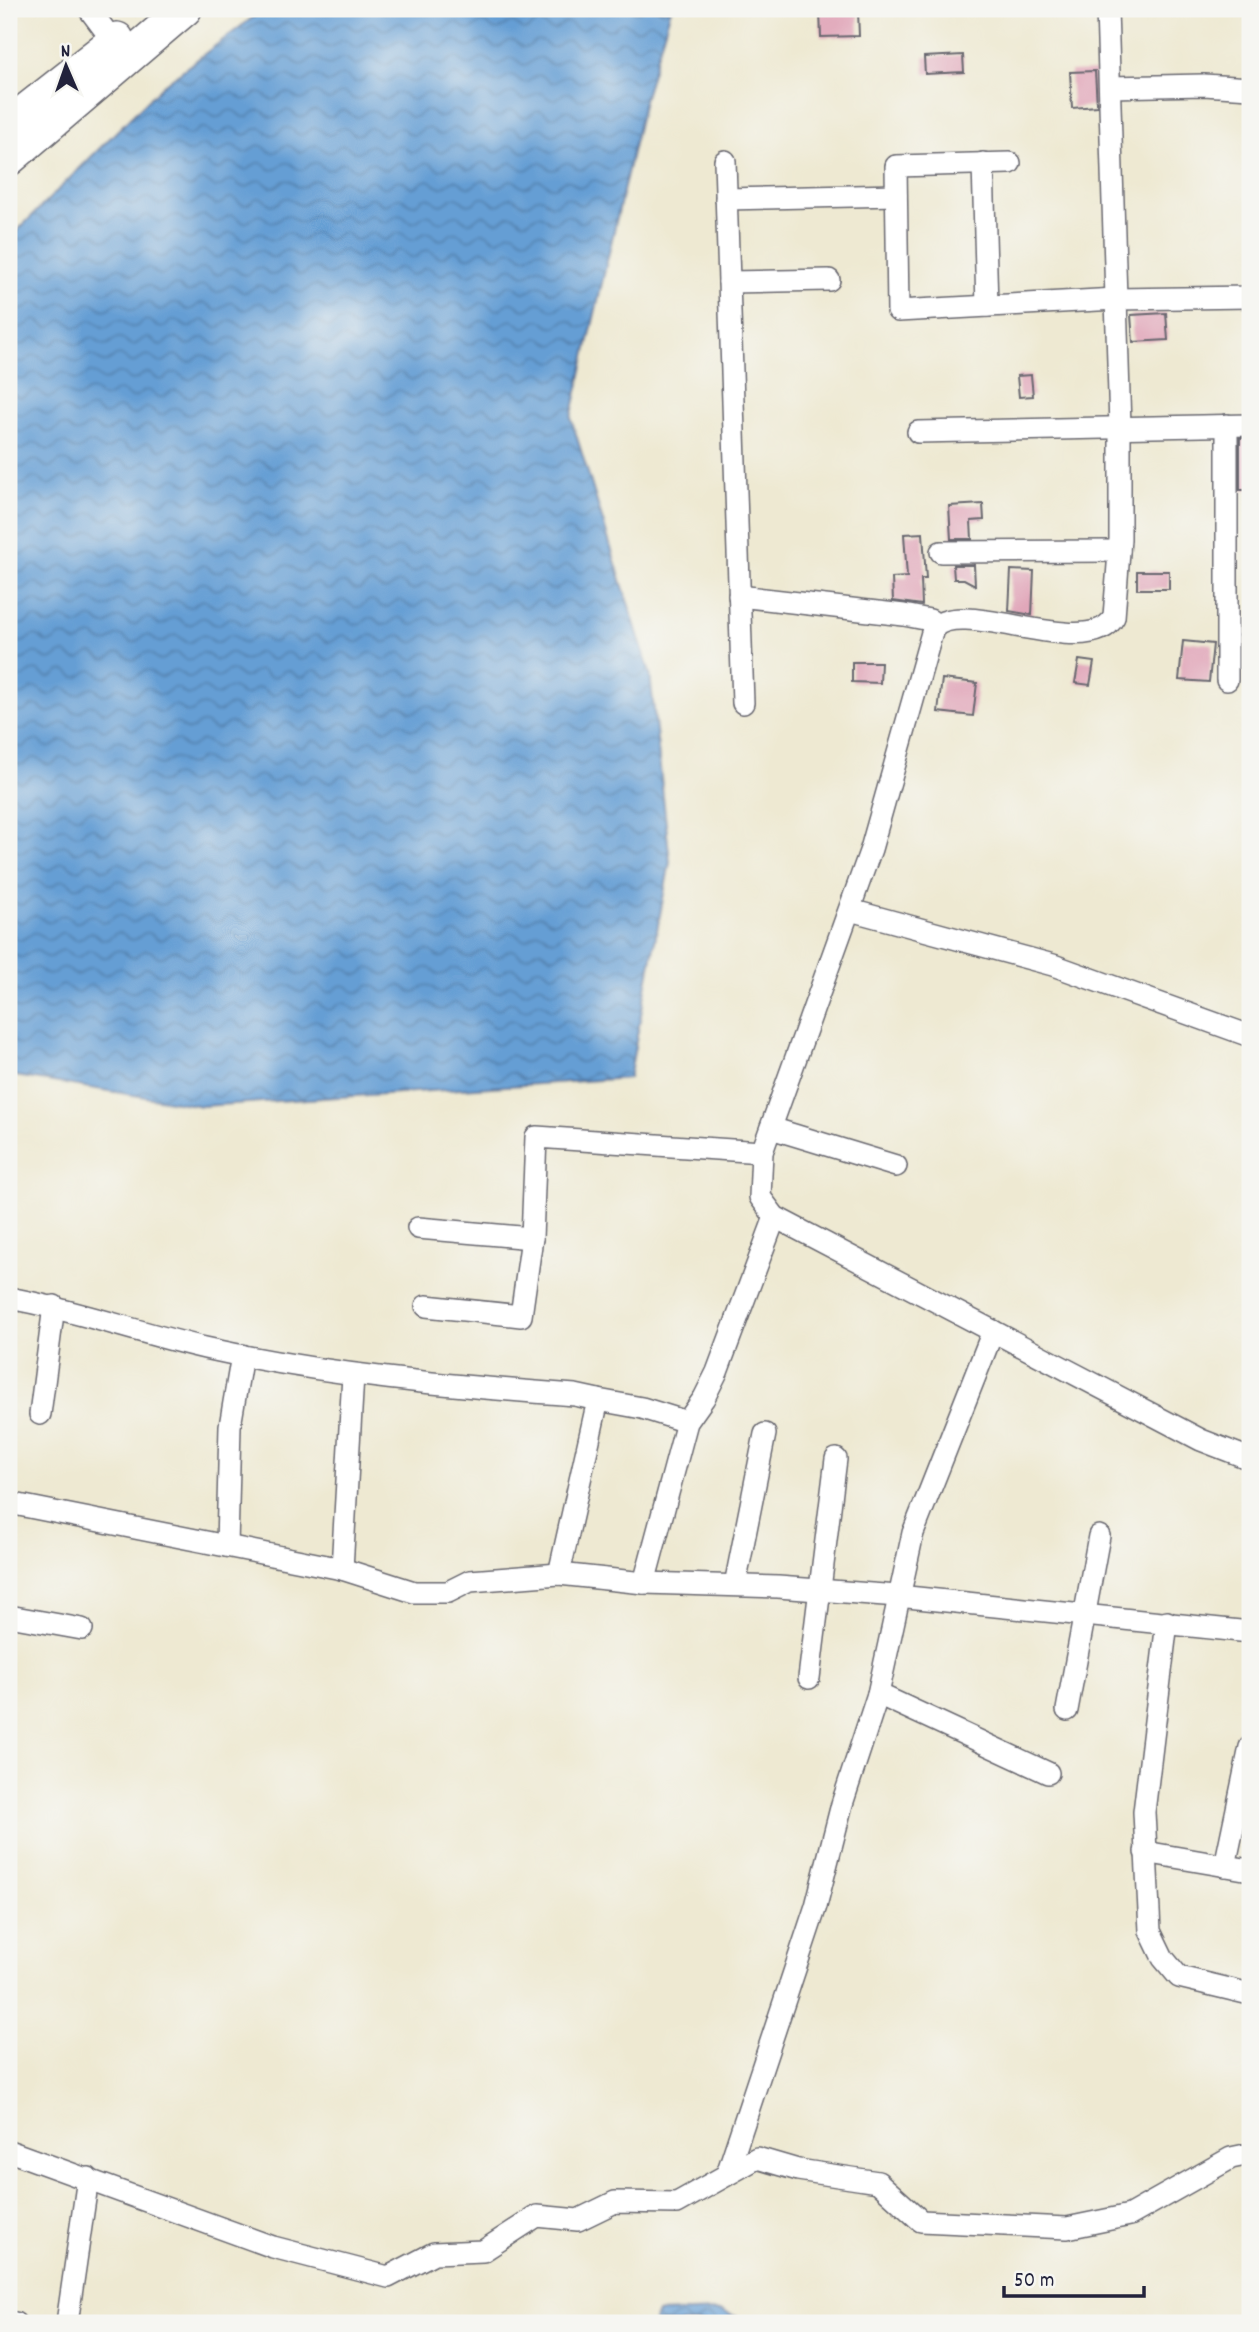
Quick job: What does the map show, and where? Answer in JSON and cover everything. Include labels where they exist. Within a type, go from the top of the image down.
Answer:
[{"type":"main road","points":[[9,124],[155,9]]},
{"type":"main road","points":[[9,159],[185,9]]},
{"type":"street","points":[[89,9],[113,41]]},
{"type":"street","points":[[1107,9],[1120,426],[1119,551],[1114,617],[1103,630],[1081,633],[957,618],[937,625],[931,632],[871,849],[762,1152],[760,1197],[775,1217],[1202,1440],[1250,1460]]},
{"type":"street","points":[[1110,87],[1204,85],[1250,88]]},
{"type":"street","points":[[725,161],[743,703]]},
{"type":"street","points":[[983,163],[987,306]]},
{"type":"street","points":[[1010,163],[896,166],[898,311],[1116,299],[1250,297]]},
{"type":"street","points":[[726,199],[896,195]]},
{"type":"street","points":[[729,282],[829,279]]},
{"type":"street","points":[[1227,425],[1227,680]]},
{"type":"street","points":[[918,432],[1250,425]]},
{"type":"street","points":[[941,552],[1119,551]]},
{"type":"street","points":[[739,596],[904,615],[930,620],[937,625]]},
{"type":"street","points":[[850,909],[1053,965],[1250,1037]]},
{"type":"street","points":[[771,1128],[897,1166]]},
{"type":"street","points":[[426,1306],[521,1316],[531,1238],[536,1138],[762,1152]]},
{"type":"street","points":[[645,1583],[687,1422],[704,1398],[717,1372],[775,1217]]},
{"type":"street","points":[[418,1228],[531,1238]]},
{"type":"street","points":[[9,1298],[54,1306],[205,1348],[242,1355],[353,1375],[575,1395],[642,1408],[687,1422]]},
{"type":"street","points":[[40,1414],[54,1306]]},
{"type":"street","points":[[727,2174],[816,1906],[842,1804],[878,1694],[913,1533],[993,1331]]},
{"type":"street","points":[[227,1546],[230,1426],[242,1355]]},
{"type":"street","points":[[342,1569],[353,1375]]},
{"type":"street","points":[[559,1574],[598,1400]]},
{"type":"street","points":[[734,1586],[765,1434]]},
{"type":"street","points":[[808,1678],[817,1590],[836,1459]]},
{"type":"street","points":[[9,1503],[342,1569],[414,1592],[447,1592],[470,1581],[559,1574],[645,1583],[898,1596],[1250,1632]]},
{"type":"street","points":[[1068,1710],[1099,1536]]},
{"type":"street","points":[[9,1616],[82,1629]]},
{"type":"street","points":[[1167,1622],[1144,1812],[1150,1930],[1163,1958],[1179,1977],[1250,1994]]},
{"type":"street","points":[[878,1694],[1048,1773]]},
{"type":"street","points":[[1226,1866],[1250,1747]]},
{"type":"street","points":[[1145,1852],[1250,1870]]},
{"type":"street","points":[[9,2151],[273,2247],[388,2277],[434,2253],[483,2251],[537,2216],[578,2220],[615,2202],[677,2203],[757,2158],[797,2170],[878,2182],[920,2221],[1067,2228],[1130,2215],[1231,2158],[1250,2154]]},
{"type":"street","points":[[67,2323],[88,2178]]},
{"type":"street","points":[[9,2322],[15,2323]]},
{"type":"water","points":[[264,9],[671,9],[644,100],[571,418],[650,674],[670,862],[629,1078],[202,1106],[9,1075],[9,239],[162,86]]},
{"type":"water","points":[[721,2311],[753,2323],[654,2323],[658,2313]]},
{"type":"building","points":[[858,11],[859,36],[821,37],[820,12]]},
{"type":"building","points":[[963,55],[964,72],[925,74],[924,57]]},
{"type":"building","points":[[1095,71],[1097,106],[1072,108],[1070,72]]},
{"type":"building","points":[[1166,313],[1168,340],[1133,342],[1131,315]]},
{"type":"building","points":[[1031,375],[1033,396],[1019,397],[1017,376]]},
{"type":"building","points":[[1240,438],[1250,438],[1250,490],[1240,490]]},
{"type":"building","points":[[983,504],[984,520],[971,521],[972,539],[951,539],[949,506]]},
{"type":"building","points":[[923,533],[926,579],[921,579],[922,605],[893,601],[892,578],[907,577],[904,534]]},
{"type":"building","points":[[953,565],[974,565],[975,585],[964,579],[954,579]]},
{"type":"building","points":[[1011,570],[1034,571],[1032,615],[1009,611]]},
{"type":"building","points":[[1137,571],[1169,571],[1169,589],[1137,589]]},
{"type":"building","points":[[1183,641],[1213,644],[1209,682],[1179,680]]},
{"type":"building","points":[[1079,660],[1094,662],[1090,685],[1075,683]]},
{"type":"building","points":[[852,662],[881,662],[880,683],[852,682]]},
{"type":"building","points":[[942,679],[977,683],[973,716],[938,712]]}]
